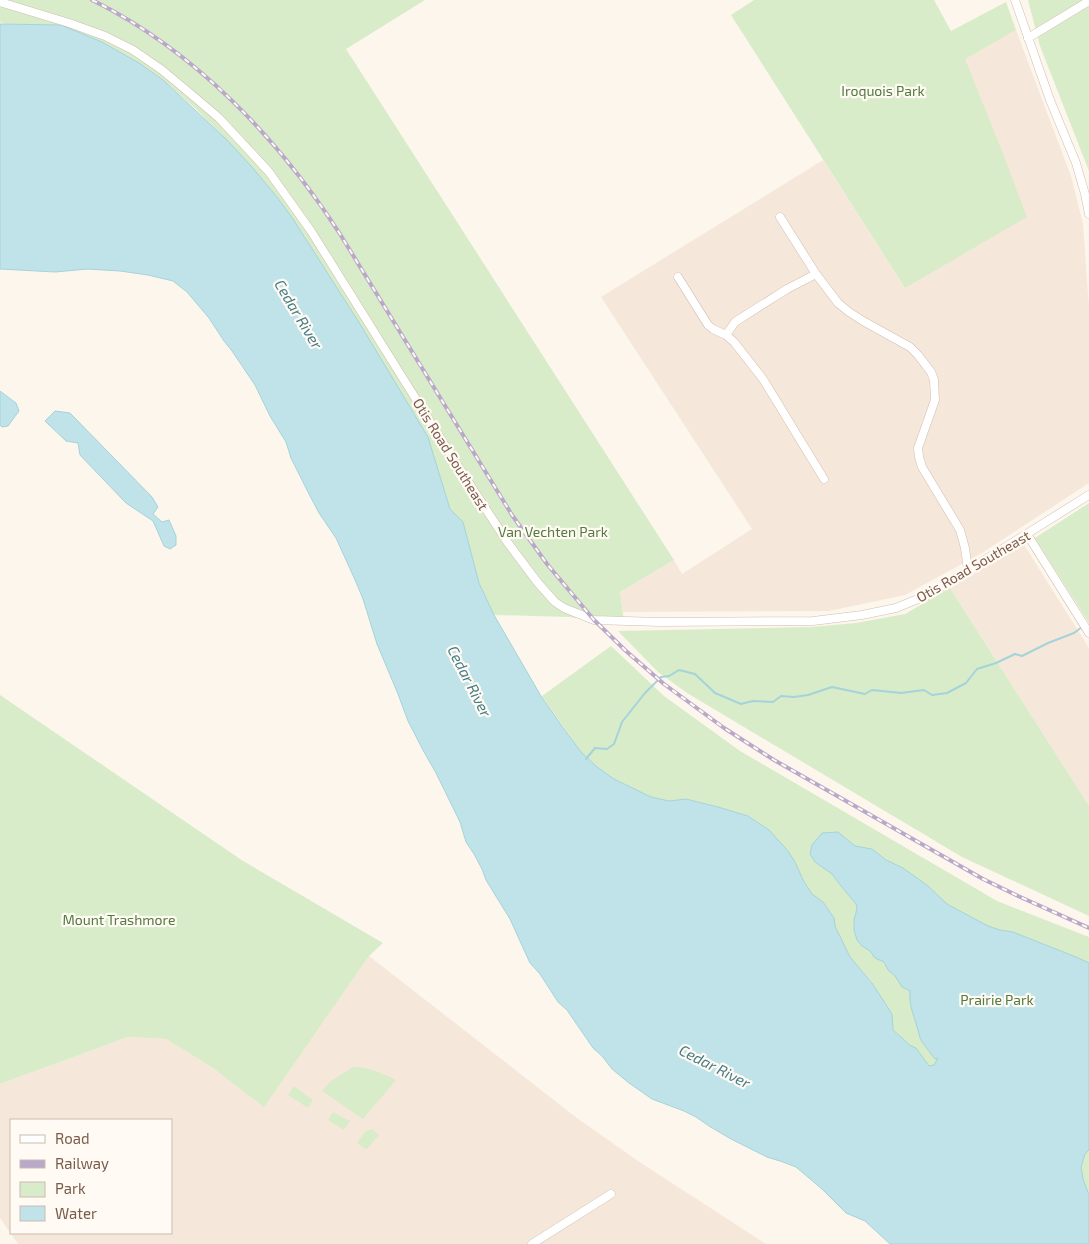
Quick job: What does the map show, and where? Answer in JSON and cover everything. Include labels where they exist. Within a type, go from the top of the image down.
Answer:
[{"type":"street","points":[[1015,0],[1050,100],[1076,163],[1089,214]]},
{"type":"street","points":[[1028,38],[1089,1]]},
{"type":"street","name":"Otis Road Southeast","points":[[0,2],[96,32],[133,50],[162,70],[219,118],[268,172],[311,231],[448,452],[508,543],[538,583],[555,602],[564,608],[594,620],[660,622],[813,621],[896,608],[930,594],[1089,495]]},
{"type":"street","points":[[780,217],[816,274],[838,303],[863,321],[910,348],[931,372],[934,380],[935,400],[918,448],[919,457],[922,467],[960,530],[968,570]]},
{"type":"street","points":[[726,335],[735,322],[787,289],[816,274]]},
{"type":"street","points":[[678,277],[708,325],[734,342],[763,379],[824,479]]},
{"type":"street","points":[[1027,534],[1089,633]]},
{"type":"street","points":[[532,1244],[611,1194]]},
{"type":"shaded area","points":[[1016,30],[1071,176],[1083,224],[1089,307],[1089,483],[982,553],[905,595],[829,611],[623,612],[620,592],[674,560],[682,574],[752,529],[601,297],[823,160],[905,288],[965,58]]},
{"type":"shaded area","points":[[1023,543],[1089,648],[1089,806],[950,588]]},
{"type":"shaded area","points":[[369,956],[577,1118],[641,1163],[766,1244],[18,1244],[11,1234],[172,1234],[172,1119],[10,1119],[10,1232],[0,1218],[0,1084],[128,1037],[166,1039],[213,1068],[264,1106]]},
{"type":"green space","name":"Van Vechten Park","points":[[0,0],[425,0],[346,49],[674,560],[620,592],[624,621],[494,615],[479,583],[463,522],[450,509],[428,437],[360,324],[277,197],[226,139],[163,80],[139,63],[102,42],[61,25],[6,24],[0,22]]},
{"type":"green space","name":"Iroquois Park","points":[[754,0],[934,0],[951,31],[1006,2],[1016,30],[965,59],[1027,217],[905,288],[731,15]]},
{"type":"green space","points":[[1028,0],[1089,0],[1089,171],[1040,46]]},
{"type":"green space","points":[[1089,503],[1089,623],[1035,538]]},
{"type":"green space","points":[[950,588],[1089,806],[1089,916],[962,857],[687,693],[658,672],[618,631],[811,627],[856,623],[905,614]]},
{"type":"green space","name":"Prairie Park","points":[[611,646],[664,696],[740,751],[997,901],[1089,937],[1089,1203],[929,1066],[920,1054],[893,1030],[893,1019],[872,982],[850,957],[835,926],[834,918],[823,902],[812,894],[796,864],[769,830],[748,816],[718,807],[686,799],[669,801],[651,797],[614,779],[581,752],[542,696]]},
{"type":"green space","name":"Mount Trashmore","points":[[0,695],[243,861],[383,943],[369,956],[264,1107],[213,1068],[166,1039],[128,1037],[0,1084]]},
{"type":"green space","points":[[353,1067],[369,1069],[396,1080],[363,1119],[322,1091],[331,1081]]},
{"type":"green space","points":[[294,1086],[313,1100],[308,1108],[288,1095]]},
{"type":"green space","points":[[333,1112],[350,1121],[344,1130],[328,1120]]},
{"type":"green space","points":[[372,1129],[379,1135],[365,1149],[357,1143],[365,1132]]},
{"type":"water","name":"Cedar River","points":[[0,24],[61,25],[102,42],[139,63],[163,80],[226,139],[252,167],[293,219],[360,324],[428,437],[450,509],[463,522],[479,583],[494,615],[541,696],[581,752],[614,779],[651,797],[669,801],[686,799],[718,807],[748,816],[769,830],[788,851],[812,894],[823,902],[834,918],[835,926],[850,957],[872,983],[892,1014],[893,1030],[911,1046],[916,1048],[929,1066],[934,1065],[938,1058],[935,1059],[921,1040],[911,1005],[910,991],[902,987],[884,962],[875,958],[857,940],[854,930],[856,904],[832,874],[815,862],[810,854],[812,845],[822,833],[838,832],[855,846],[872,849],[928,886],[947,904],[988,926],[1013,932],[1089,963],[1089,1150],[1085,1154],[1081,1167],[1089,1195],[1089,1244],[890,1244],[865,1221],[846,1213],[796,1167],[767,1157],[731,1139],[696,1117],[652,1099],[612,1069],[593,1048],[567,1010],[558,1002],[540,974],[530,963],[510,919],[466,842],[460,822],[408,721],[377,644],[363,599],[336,538],[319,513],[291,458],[286,442],[270,416],[255,385],[209,318],[187,292],[173,281],[148,275],[88,269],[55,272],[0,269]]},
{"type":"water","points":[[0,391],[16,403],[19,411],[8,426],[2,427],[0,425]]},
{"type":"water","points":[[55,411],[70,413],[152,497],[158,507],[153,514],[162,522],[169,520],[176,536],[176,545],[170,549],[164,546],[153,521],[126,503],[80,455],[78,443],[66,441],[45,421]]},
{"type":"waterway","points":[[586,759],[595,748],[607,749],[614,744],[622,722],[645,693],[661,677],[669,676],[679,670],[695,674],[715,693],[741,704],[753,701],[773,702],[781,696],[808,695],[832,687],[865,694],[872,690],[901,693],[924,690],[932,695],[947,693],[966,683],[977,669],[1015,654],[1022,656],[1074,633],[1082,627]]},
{"type":"railway","points":[[92,0],[130,21],[199,71],[231,100],[290,164],[340,234],[512,515],[547,564],[594,620],[626,651],[664,684],[724,728],[774,760],[983,879],[1089,928]]}]
